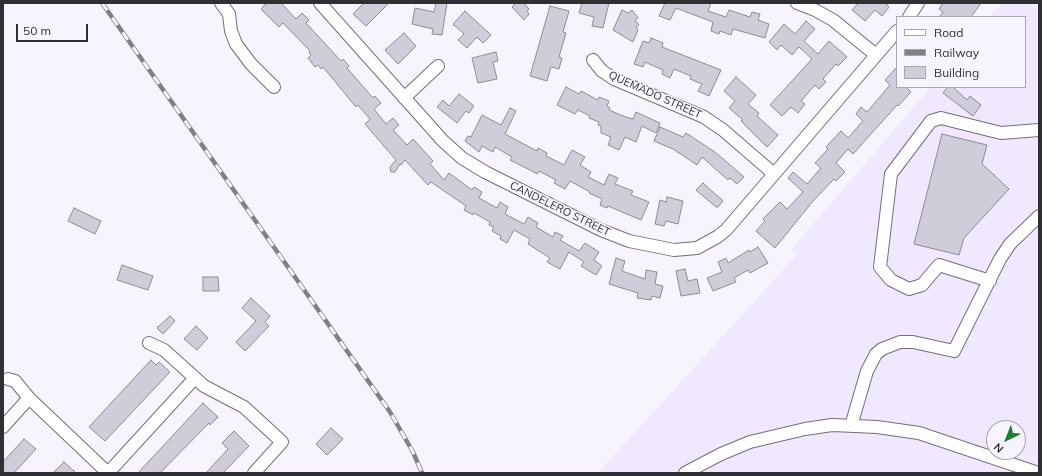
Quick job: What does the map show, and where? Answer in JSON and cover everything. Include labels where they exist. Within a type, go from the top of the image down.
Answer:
[{"type":"street","points":[[221,3],[229,14],[231,32],[236,44],[251,64],[274,87]]},
{"type":"street","name":"CANDELERO STREET","points":[[320,3],[443,141],[474,166],[588,225],[622,239],[656,247],[686,250],[697,248],[717,237],[726,230],[896,32]]},
{"type":"street","points":[[796,3],[815,10],[833,20],[876,55]]},
{"type":"street","points":[[910,16],[918,3]]},
{"type":"street","name":"QUEMADO STREET","points":[[593,60],[602,70],[614,79],[704,117],[723,130],[774,174]]},
{"type":"street","points":[[404,98],[438,66]]},
{"type":"street","points":[[990,281],[939,265],[922,285],[909,289],[891,280],[880,268],[891,174],[930,122],[942,118],[1000,133],[1039,130]]},
{"type":"street","points":[[854,420],[867,371],[876,354],[882,349],[900,342],[913,342],[954,350],[1000,259],[1010,244],[1039,216]]},
{"type":"street","points":[[149,343],[164,350],[194,379],[204,386],[244,407],[282,442],[254,473]]},
{"type":"street","points":[[6,376],[12,387],[20,395],[29,398],[108,473],[194,379]]},
{"type":"street","points":[[3,427],[29,398]]},
{"type":"street","points":[[685,473],[721,454],[750,442],[805,429],[832,426],[854,420],[877,427],[919,434],[1038,473]]},
{"type":"shaded area","points":[[1003,3],[1029,3],[1039,9],[1039,473],[598,473],[797,255],[791,250],[930,88],[1026,88],[1026,16],[991,16]]},
{"type":"building","points":[[267,3],[281,3],[296,19],[302,13],[309,20],[306,23],[341,61],[343,59],[349,66],[347,68],[373,98],[375,96],[381,103],[374,109],[386,124],[393,118],[399,125],[393,130],[407,145],[413,139],[433,161],[430,164],[444,180],[449,173],[472,190],[474,187],[482,192],[479,198],[497,208],[500,202],[508,207],[505,214],[524,224],[528,217],[538,223],[536,227],[553,237],[555,232],[563,236],[560,240],[579,251],[585,243],[599,252],[594,260],[602,266],[596,275],[581,266],[584,262],[569,252],[560,269],[547,262],[550,258],[528,244],[530,239],[514,230],[507,243],[500,239],[501,236],[492,231],[494,227],[489,225],[490,222],[474,213],[473,215],[464,210],[466,206],[431,182],[428,185],[405,160],[401,165],[400,164],[395,172],[391,172],[390,167],[396,160],[365,124],[370,119],[358,105],[356,107],[323,67],[321,69],[318,65],[315,67],[308,58],[311,55],[309,52],[310,51],[283,23],[279,27],[261,9]]},
{"type":"building","points":[[364,3],[389,3],[366,26],[353,14]]},
{"type":"building","points":[[436,3],[447,3],[442,35],[432,34],[433,29],[412,24],[415,8],[434,12]]},
{"type":"building","points":[[516,3],[524,3],[529,9],[527,11],[529,14],[524,20],[512,7]]},
{"type":"building","points":[[582,3],[609,3],[603,28],[592,26],[594,17],[579,13]]},
{"type":"building","points":[[665,3],[711,3],[708,11],[726,17],[729,10],[750,17],[752,12],[760,14],[758,20],[769,24],[765,38],[733,29],[731,35],[720,31],[719,34],[711,31],[713,22],[676,8],[670,20],[659,16]]},
{"type":"building","points":[[858,3],[885,3],[889,7],[882,16],[875,10],[865,21],[852,10]]},
{"type":"building","points":[[943,3],[981,3],[972,16],[940,16],[943,12],[939,9]]},
{"type":"building","points":[[550,6],[569,11],[563,32],[566,33],[559,57],[562,58],[559,69],[551,67],[547,81],[530,76]]},
{"type":"building","points":[[622,10],[628,13],[632,10],[638,18],[635,20],[639,25],[636,27],[638,30],[633,42],[613,30]]},
{"type":"building","points":[[465,11],[491,35],[483,43],[477,37],[467,48],[458,40],[464,34],[453,24]]},
{"type":"building","points":[[806,21],[815,29],[804,41],[818,54],[829,41],[847,57],[838,66],[836,64],[823,79],[826,82],[819,89],[815,85],[801,101],[805,104],[798,113],[791,107],[782,116],[770,105],[812,59],[799,47],[792,55],[781,45],[777,50],[769,42],[784,24],[795,34]]},
{"type":"building","points":[[404,33],[416,46],[398,64],[385,50]]},
{"type":"building","points":[[651,38],[663,43],[662,47],[721,70],[709,96],[698,91],[702,84],[690,79],[691,76],[674,69],[670,78],[662,74],[663,70],[645,62],[643,67],[634,64],[643,41],[649,43]]},
{"type":"building","points":[[496,52],[498,61],[493,62],[497,79],[478,83],[472,58]]},
{"type":"building","points":[[896,68],[896,88],[907,88],[911,92],[898,106],[897,105],[853,154],[848,149],[836,163],[845,172],[836,181],[834,179],[813,201],[775,248],[756,231],[765,221],[763,219],[780,202],[787,209],[803,192],[788,178],[793,172],[807,184],[821,168],[815,163],[828,149],[826,147],[841,131],[848,138],[863,121],[856,114],[861,107],[867,112],[890,85],[885,80]]},
{"type":"building","points":[[736,77],[756,95],[748,104],[759,113],[757,116],[778,135],[767,147],[741,121],[743,120],[729,108],[735,101],[724,91]]},
{"type":"building","points":[[566,87],[579,94],[581,91],[598,100],[599,97],[609,101],[607,106],[610,108],[609,110],[623,116],[633,119],[636,112],[660,123],[656,133],[642,126],[636,142],[625,137],[619,150],[608,145],[611,137],[601,133],[601,126],[598,125],[599,122],[589,118],[590,116],[578,110],[575,114],[557,105]]},
{"type":"building","points":[[947,88],[954,88],[967,100],[970,96],[981,105],[973,116],[943,93]]},
{"type":"building","points":[[459,94],[474,106],[469,113],[466,111],[457,123],[437,107],[443,100],[449,106]]},
{"type":"building","points":[[510,108],[516,111],[505,134],[537,151],[538,148],[547,153],[546,156],[564,165],[572,150],[585,157],[580,165],[591,172],[588,177],[604,185],[609,174],[618,178],[615,184],[633,191],[631,195],[649,202],[641,220],[608,206],[607,208],[600,205],[602,199],[570,181],[565,189],[554,183],[556,180],[539,171],[537,174],[510,160],[512,157],[495,147],[493,152],[482,146],[479,152],[465,141],[468,136],[471,137],[482,115],[501,125]]},
{"type":"building","points":[[660,127],[683,137],[686,133],[715,152],[744,177],[737,184],[730,178],[728,180],[702,157],[697,165],[673,149],[654,141]]},
{"type":"building","points":[[942,134],[987,145],[982,164],[1009,189],[964,238],[959,255],[914,244]]},
{"type":"building","points":[[703,183],[723,201],[718,207],[716,207],[696,190]]},
{"type":"building","points":[[667,197],[683,201],[678,224],[666,221],[664,226],[655,224],[660,200],[666,202]]},
{"type":"building","points":[[74,208],[101,221],[95,234],[68,221]]},
{"type":"building","points":[[758,247],[768,263],[750,273],[748,270],[734,278],[736,282],[713,291],[707,278],[722,272],[718,262],[726,258],[728,263],[749,250],[750,252]]},
{"type":"building","points":[[616,258],[625,261],[622,271],[645,279],[646,270],[657,272],[655,284],[663,286],[660,298],[652,296],[651,300],[637,298],[638,293],[609,284]]},
{"type":"building","points":[[122,265],[153,276],[148,290],[117,280]]},
{"type":"building","points":[[685,269],[688,281],[697,279],[700,293],[681,296],[676,271]]},
{"type":"building","points":[[203,277],[218,277],[219,291],[203,291]]},
{"type":"building","points":[[251,298],[270,316],[265,322],[269,326],[245,351],[236,342],[256,321],[242,308]]},
{"type":"building","points":[[170,316],[175,321],[163,334],[157,328]]},
{"type":"building","points":[[196,326],[208,338],[197,350],[184,339]]},
{"type":"building","points":[[151,360],[156,365],[159,362],[170,372],[105,441],[89,427]]},
{"type":"building","points":[[203,403],[218,417],[210,425],[209,423],[160,473],[138,473]]},
{"type":"building","points":[[331,428],[343,439],[327,455],[316,444]]},
{"type":"building","points":[[234,431],[249,446],[223,473],[206,473],[228,449],[222,443]]},
{"type":"building","points":[[24,439],[36,449],[14,473],[3,473],[3,462]]},
{"type":"building","points":[[64,462],[76,473],[53,473]]},
{"type":"railway","points":[[102,3],[390,412],[413,452],[422,473]]}]
